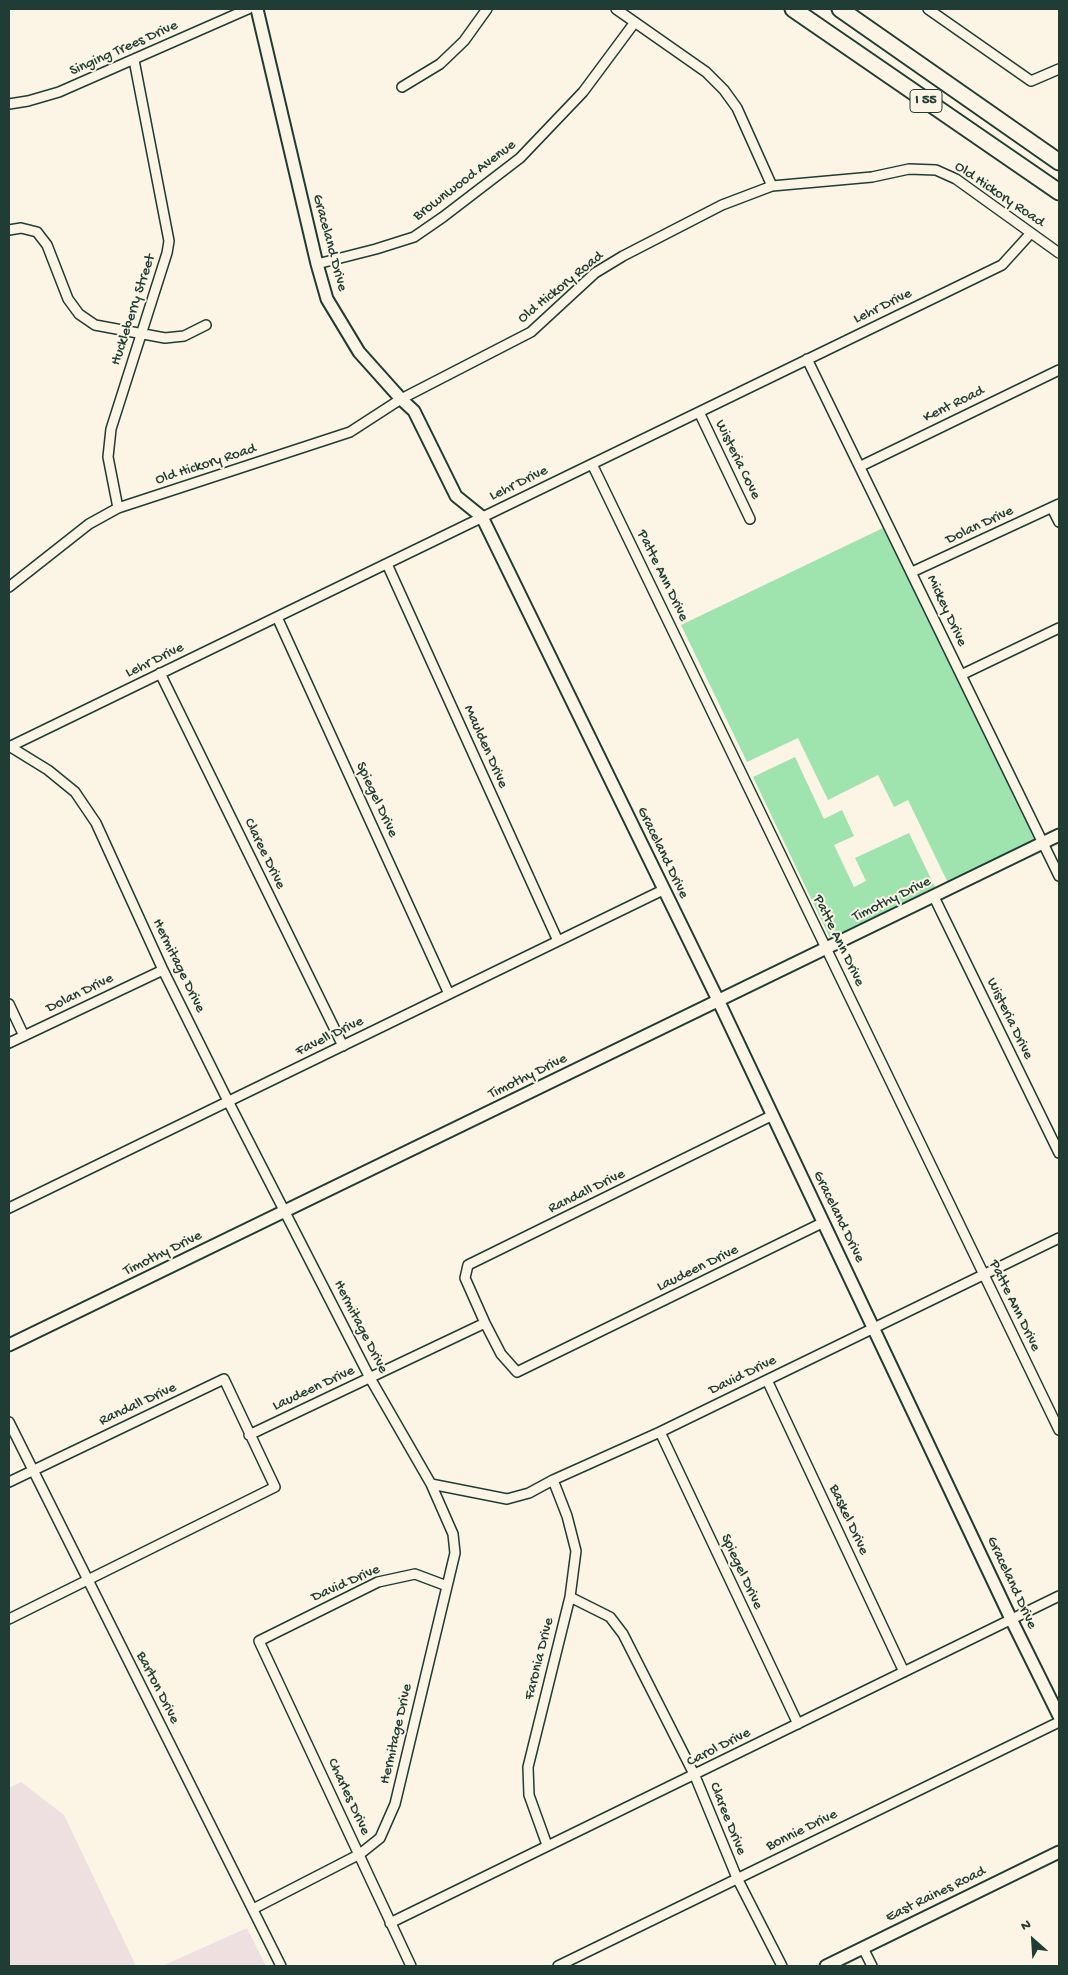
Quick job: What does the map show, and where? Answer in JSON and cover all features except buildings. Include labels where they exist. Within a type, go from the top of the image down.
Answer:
[{"type":"highway","name":"I 55","points":[[792,9],[1059,192]]},
{"type":"highway","name":"I 55","points":[[840,9],[1059,162]]},
{"type":"street","name":"Singing Trees Drive","points":[[9,104],[28,102],[59,92],[248,9]]},
{"type":"street","name":"Graceland Drive","points":[[257,9],[317,264],[328,299],[359,352],[414,411],[456,496],[482,517],[773,1115],[1011,1619],[1059,1716]]},
{"type":"street","points":[[402,87],[440,64],[464,41],[486,9]]},
{"type":"street","points":[[616,9],[706,72],[724,90],[737,108],[772,186]]},
{"type":"street","points":[[928,9],[1032,81],[1059,69]]},
{"type":"street","name":"Brownwood Avenue","points":[[317,264],[414,237],[443,218],[520,158],[583,92],[635,22]]},
{"type":"street","name":"Huckleberry Street","points":[[118,508],[108,457],[111,429],[139,334],[167,253],[168,241],[167,222],[134,60]]},
{"type":"street","name":"Old Hickory Road","points":[[9,588],[89,524],[118,508],[350,432],[401,399],[531,332],[595,273],[623,256],[722,205],[772,186],[872,177],[909,169],[936,170],[956,179],[1059,253]]},
{"type":"street","points":[[9,230],[21,228],[36,232],[47,245],[68,300],[79,314],[96,325],[165,338],[184,336],[206,325]]},
{"type":"street","name":"Lehr Drive","points":[[9,746],[1002,265],[1031,233]]},
{"type":"street","name":"Mickey Drive","points":[[807,359],[861,466],[1059,876]]},
{"type":"street","name":"Kent Road","points":[[861,466],[1059,370]]},
{"type":"street","name":"Wisteria Cove","points":[[699,412],[750,520]]},
{"type":"street","name":"Patte Ann Drive","points":[[592,464],[1059,1430]]},
{"type":"street","points":[[1056,506],[1059,522]]},
{"type":"street","name":"Dolan Drive","points":[[912,572],[1056,506]]},
{"type":"street","name":"Maulden Drive","points":[[386,564],[558,941]]},
{"type":"street","name":"Spiegel Drive","points":[[277,616],[450,994]]},
{"type":"street","points":[[961,675],[1059,628]]},
{"type":"street","name":"Claree Drive","points":[[160,673],[343,1046]]},
{"type":"street","name":"Hermitage Drive","points":[[9,746],[48,770],[75,792],[96,823],[163,970],[228,1101],[370,1378],[431,1484],[453,1534],[455,1553],[395,1804],[380,1838],[360,1854],[253,1909]]},
{"type":"street","name":"Timothy Drive","points":[[9,1345],[1059,835]]},
{"type":"street","name":"Favell Drive","points":[[9,1208],[663,890]]},
{"type":"street","name":"Wisteria Drive","points":[[934,897],[1059,1153]]},
{"type":"street","name":"Dolan Drive","points":[[9,1043],[163,970]]},
{"type":"street","points":[[9,1004],[24,1036]]},
{"type":"street","name":"Randall Drive","points":[[485,1323],[465,1278],[468,1266],[773,1115]]},
{"type":"street","name":"Laudeen Drive","points":[[249,1435],[485,1323],[501,1354],[517,1372],[824,1222]]},
{"type":"street","name":"David Drive","points":[[431,1484],[507,1499],[529,1493],[553,1480],[660,1432],[1059,1238]]},
{"type":"street","name":"Randall Drive","points":[[9,1482],[224,1379],[249,1435]]},
{"type":"street","name":"Baskel Drive","points":[[767,1380],[904,1672]]},
{"type":"street","name":"Barton Drive","points":[[9,1422],[280,1966]]},
{"type":"street","name":"Spiegel Drive","points":[[660,1432],[798,1724]]},
{"type":"street","points":[[9,1619],[275,1488],[249,1435]]},
{"type":"street","name":"Faronia Drive","points":[[547,1845],[529,1795],[528,1767],[570,1597],[576,1551],[567,1516],[553,1480]]},
{"type":"street","name":"David Drive","points":[[259,1641],[378,1582],[416,1574],[447,1586]]},
{"type":"street","name":"Carol Drive","points":[[390,1923],[547,1845],[695,1776],[1059,1596]]},
{"type":"street","name":"Claree Drive","points":[[570,1597],[610,1617],[623,1634],[695,1776],[737,1878],[782,1966]]},
{"type":"street","name":"Charles Drive","points":[[259,1641],[411,1966]]},
{"type":"street","name":"Bonnie Drive","points":[[558,1966],[1059,1722]]},
{"type":"street","name":"East Raines Road","points":[[826,1966],[1059,1852]]},
{"type":"street","points":[[863,1948],[872,1966]]},
{"type":"shaded area","points":[[21,1782],[64,1815],[136,1966],[9,1966],[9,1788]]},
{"type":"shaded area","points":[[247,1928],[266,1966],[162,1966]]},
{"type":"green space","points":[[885,527],[1036,841],[948,883],[908,800],[894,807],[878,775],[828,800],[798,738],[747,762],[681,625]]},
{"type":"green space","points":[[795,757],[824,819],[842,810],[854,836],[834,845],[854,887],[866,881],[855,858],[909,833],[935,887],[830,938],[753,777]]}]
